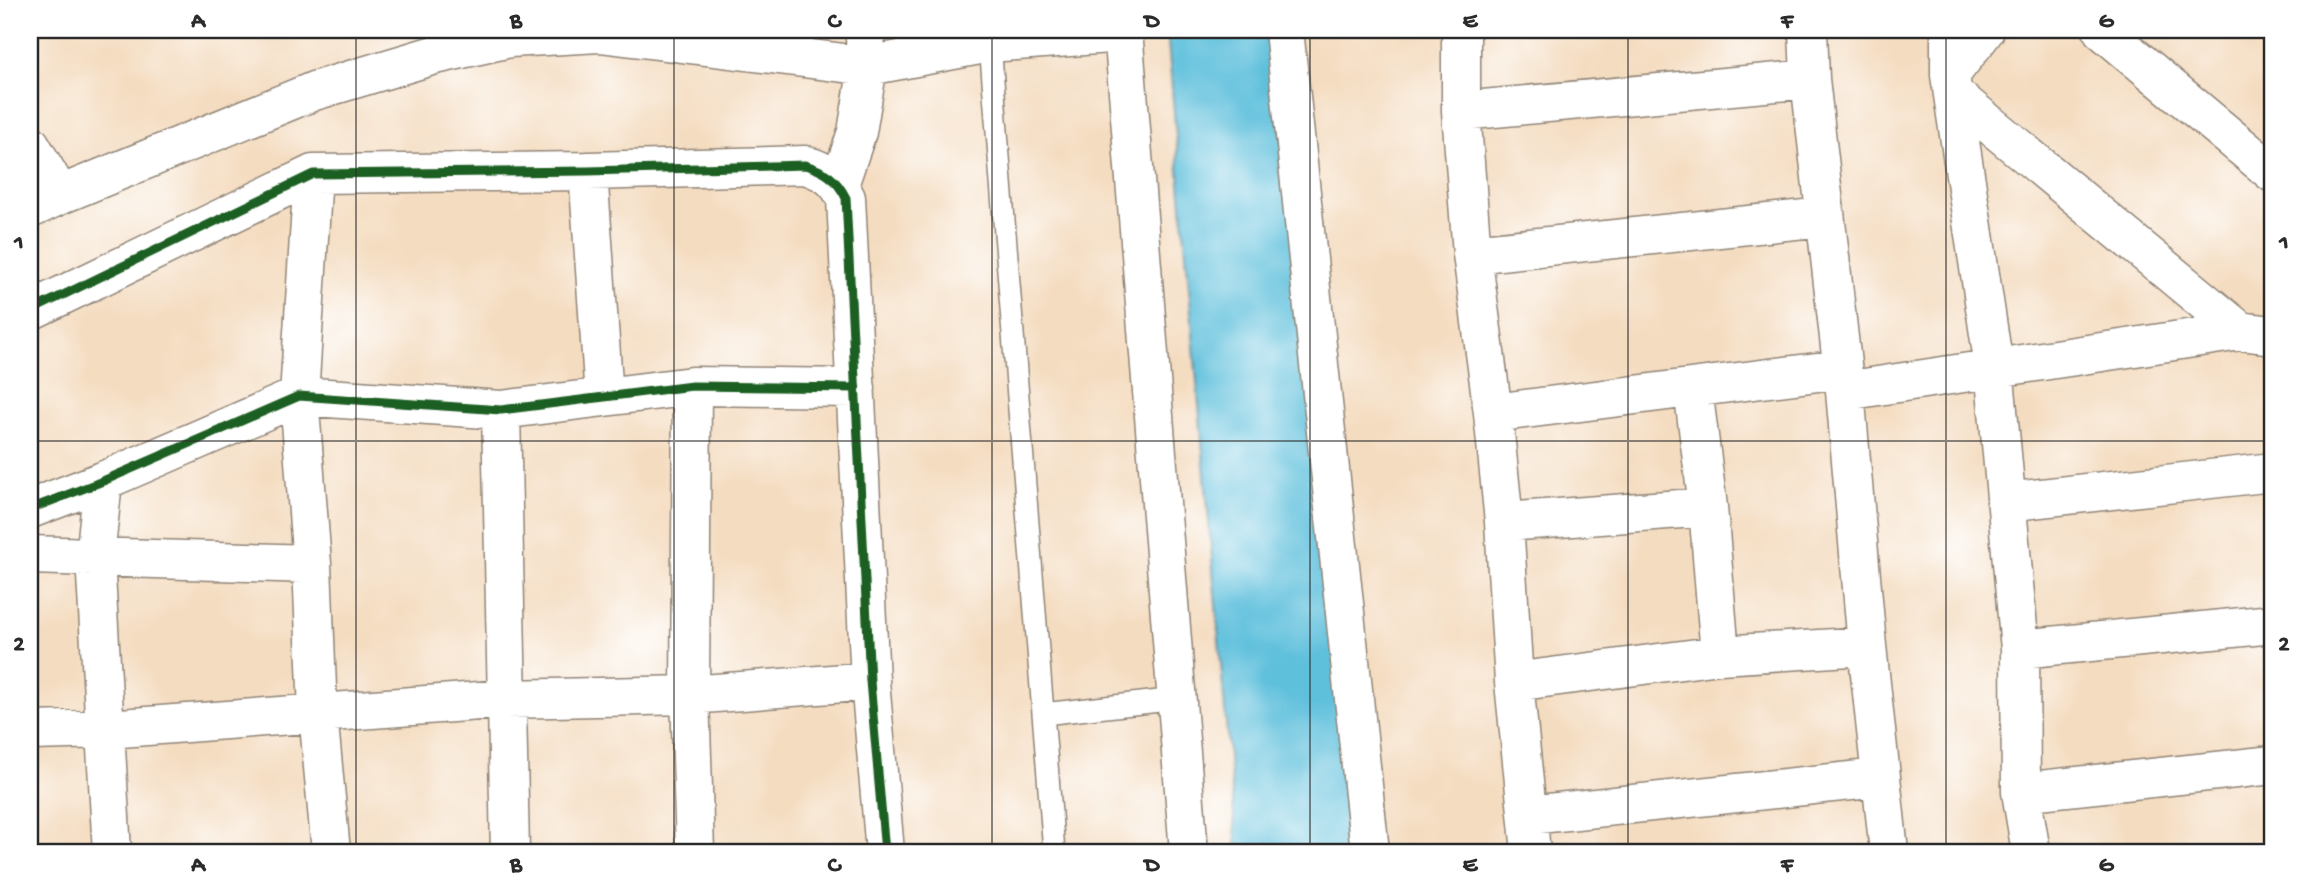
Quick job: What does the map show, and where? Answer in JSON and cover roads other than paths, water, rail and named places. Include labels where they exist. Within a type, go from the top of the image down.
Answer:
[{"type":"street","points":[[1284,30],[1370,852]]},
{"type":"street","points":[[1461,30],[1461,111],[1472,254],[1504,522],[1514,682],[1530,834],[1880,778]]},
{"type":"street","points":[[1808,30],[1810,79],[1843,380],[1889,852]]},
{"type":"street","points":[[1950,30],[1952,85],[1994,367],[2020,649],[2021,792],[2031,852]]},
{"type":"street","points":[[1952,85],[1984,30]]},
{"type":"street","points":[[2102,30],[2273,173]]},
{"type":"street","points":[[30,144],[45,202],[314,91],[431,56],[510,38],[600,33],[866,48],[990,43],[1123,32],[1189,852]]},
{"type":"street","points":[[839,185],[857,132],[866,48]]},
{"type":"street","points":[[1461,111],[1810,79]]},
{"type":"street","points":[[1952,85],[2257,333]]},
{"type":"street","points":[[30,312],[313,174],[805,165],[825,171],[839,185],[845,198],[870,681],[885,852]]},
{"type":"street","points":[[588,171],[604,397]]},
{"type":"street","points":[[313,174],[299,396],[312,564],[318,713],[331,852]]},
{"type":"street","points":[[1472,254],[1824,217]]},
{"type":"street","points":[[1493,413],[1693,389],[1994,367],[2257,333]]},
{"type":"street","points":[[30,509],[103,481],[299,396],[501,410],[692,386],[856,388]]},
{"type":"street","points":[[692,386],[690,695],[695,852]]},
{"type":"street","points":[[1693,389],[1708,507],[1720,655]]},
{"type":"street","points":[[501,410],[510,852]]},
{"type":"street","points":[[2006,502],[2273,472]]},
{"type":"street","points":[[103,481],[95,558],[107,729],[112,852]]},
{"type":"street","points":[[1504,522],[1708,507]]},
{"type":"street","points":[[30,555],[312,564]]},
{"type":"street","points":[[2020,649],[2273,624]]},
{"type":"street","points":[[1514,682],[1720,655],[1867,646]]},
{"type":"street","points":[[30,731],[107,729],[506,699],[690,695],[870,681]]},
{"type":"street","points":[[2021,792],[2273,765]]},
{"type":"lane","points":[[990,43],[1054,852]]},
{"type":"lane","points":[[1043,714],[1177,699]]},
{"type":"water","points":[[1167,30],[1272,30],[1357,852],[1237,852]]}]
